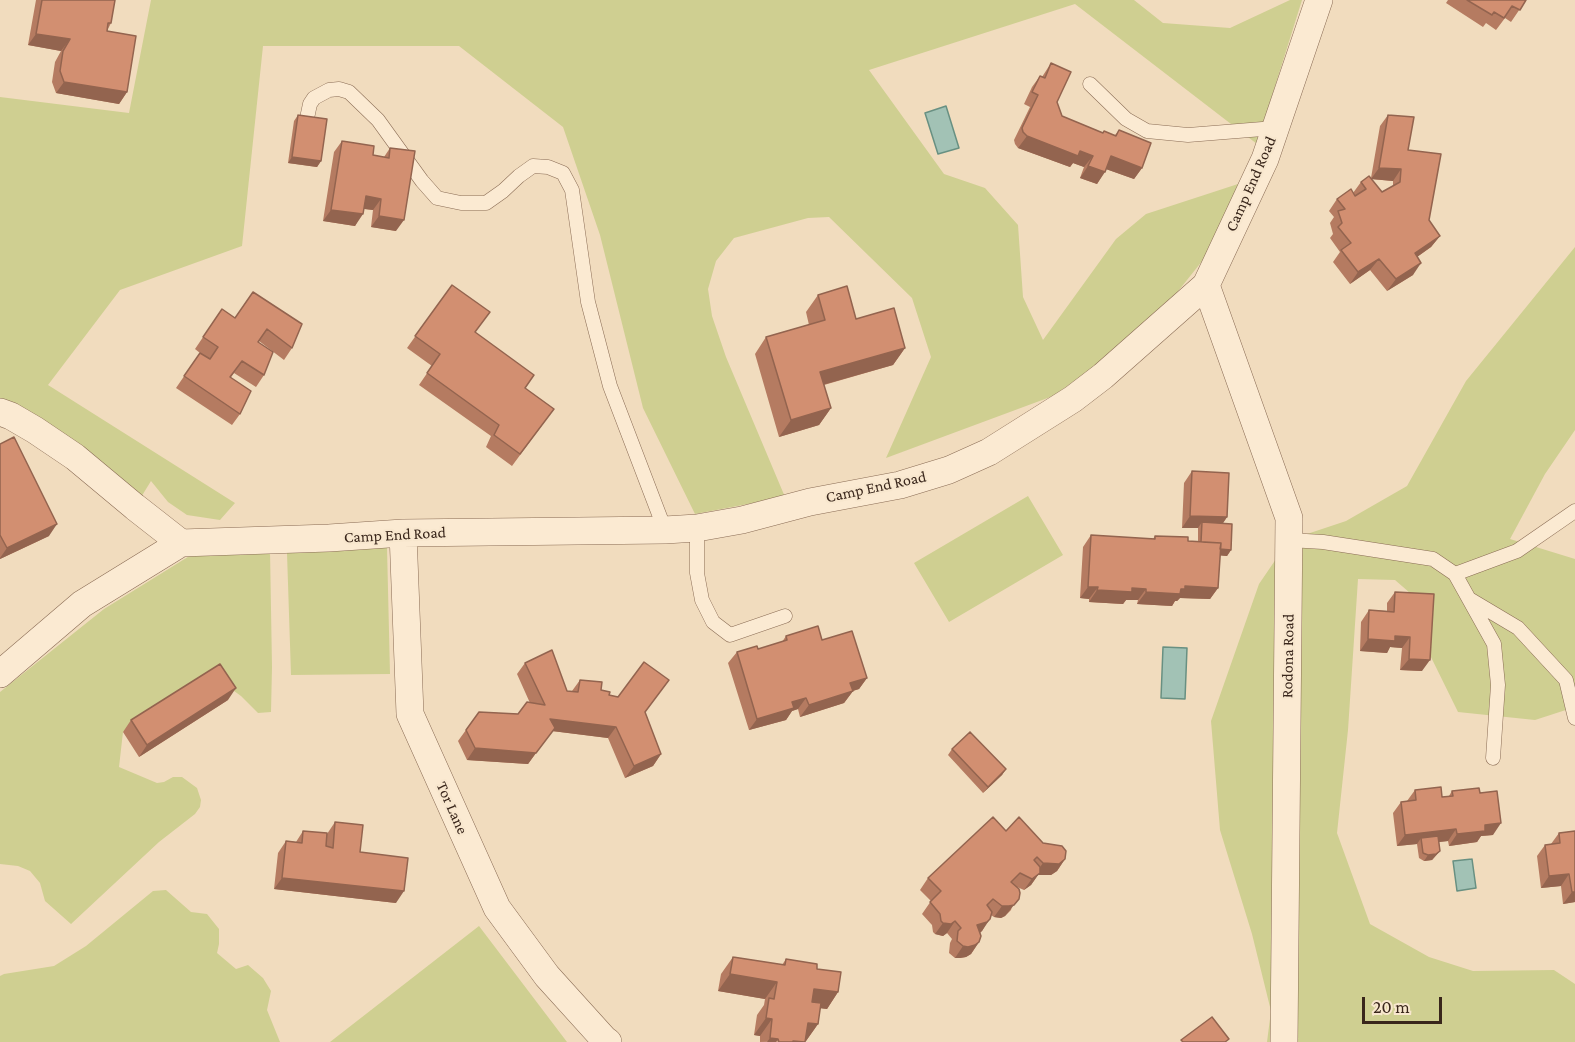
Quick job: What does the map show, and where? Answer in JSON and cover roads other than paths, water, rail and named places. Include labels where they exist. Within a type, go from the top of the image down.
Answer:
[{"type":"street","name":"Camp End Road","points":[[0,674],[82,604],[181,543],[403,533],[697,528],[742,520],[810,502],[900,485],[949,470],[989,452],[1073,399],[1103,376],[1206,285],[1264,159],[1319,0]]},
{"type":"street","name":"Rodona Road","points":[[1206,285],[1289,519],[1284,1042]]},
{"type":"street","points":[[0,412],[35,430],[75,457],[181,543]]},
{"type":"street","name":"Tor Lane","points":[[403,533],[410,714],[497,908],[547,976],[608,1042]]},
{"type":"lane","points":[[1090,84],[1126,119],[1147,131],[1188,135],[1275,128]]},
{"type":"lane","points":[[306,123],[310,104],[314,98],[329,90],[339,89],[350,92],[378,120],[437,198],[461,203],[486,203],[533,166],[548,166],[563,172],[572,190],[588,302],[610,386],[665,530]]},
{"type":"lane","points":[[1455,573],[1517,551],[1575,511]]},
{"type":"lane","points":[[697,528],[697,573],[702,600],[713,622],[730,635],[785,616]]},
{"type":"lane","points":[[1289,540],[1323,542],[1432,559],[1455,573],[1494,644],[1498,685],[1492,758]]},
{"type":"lane","points":[[1469,599],[1518,628],[1566,680],[1575,718]]}]
